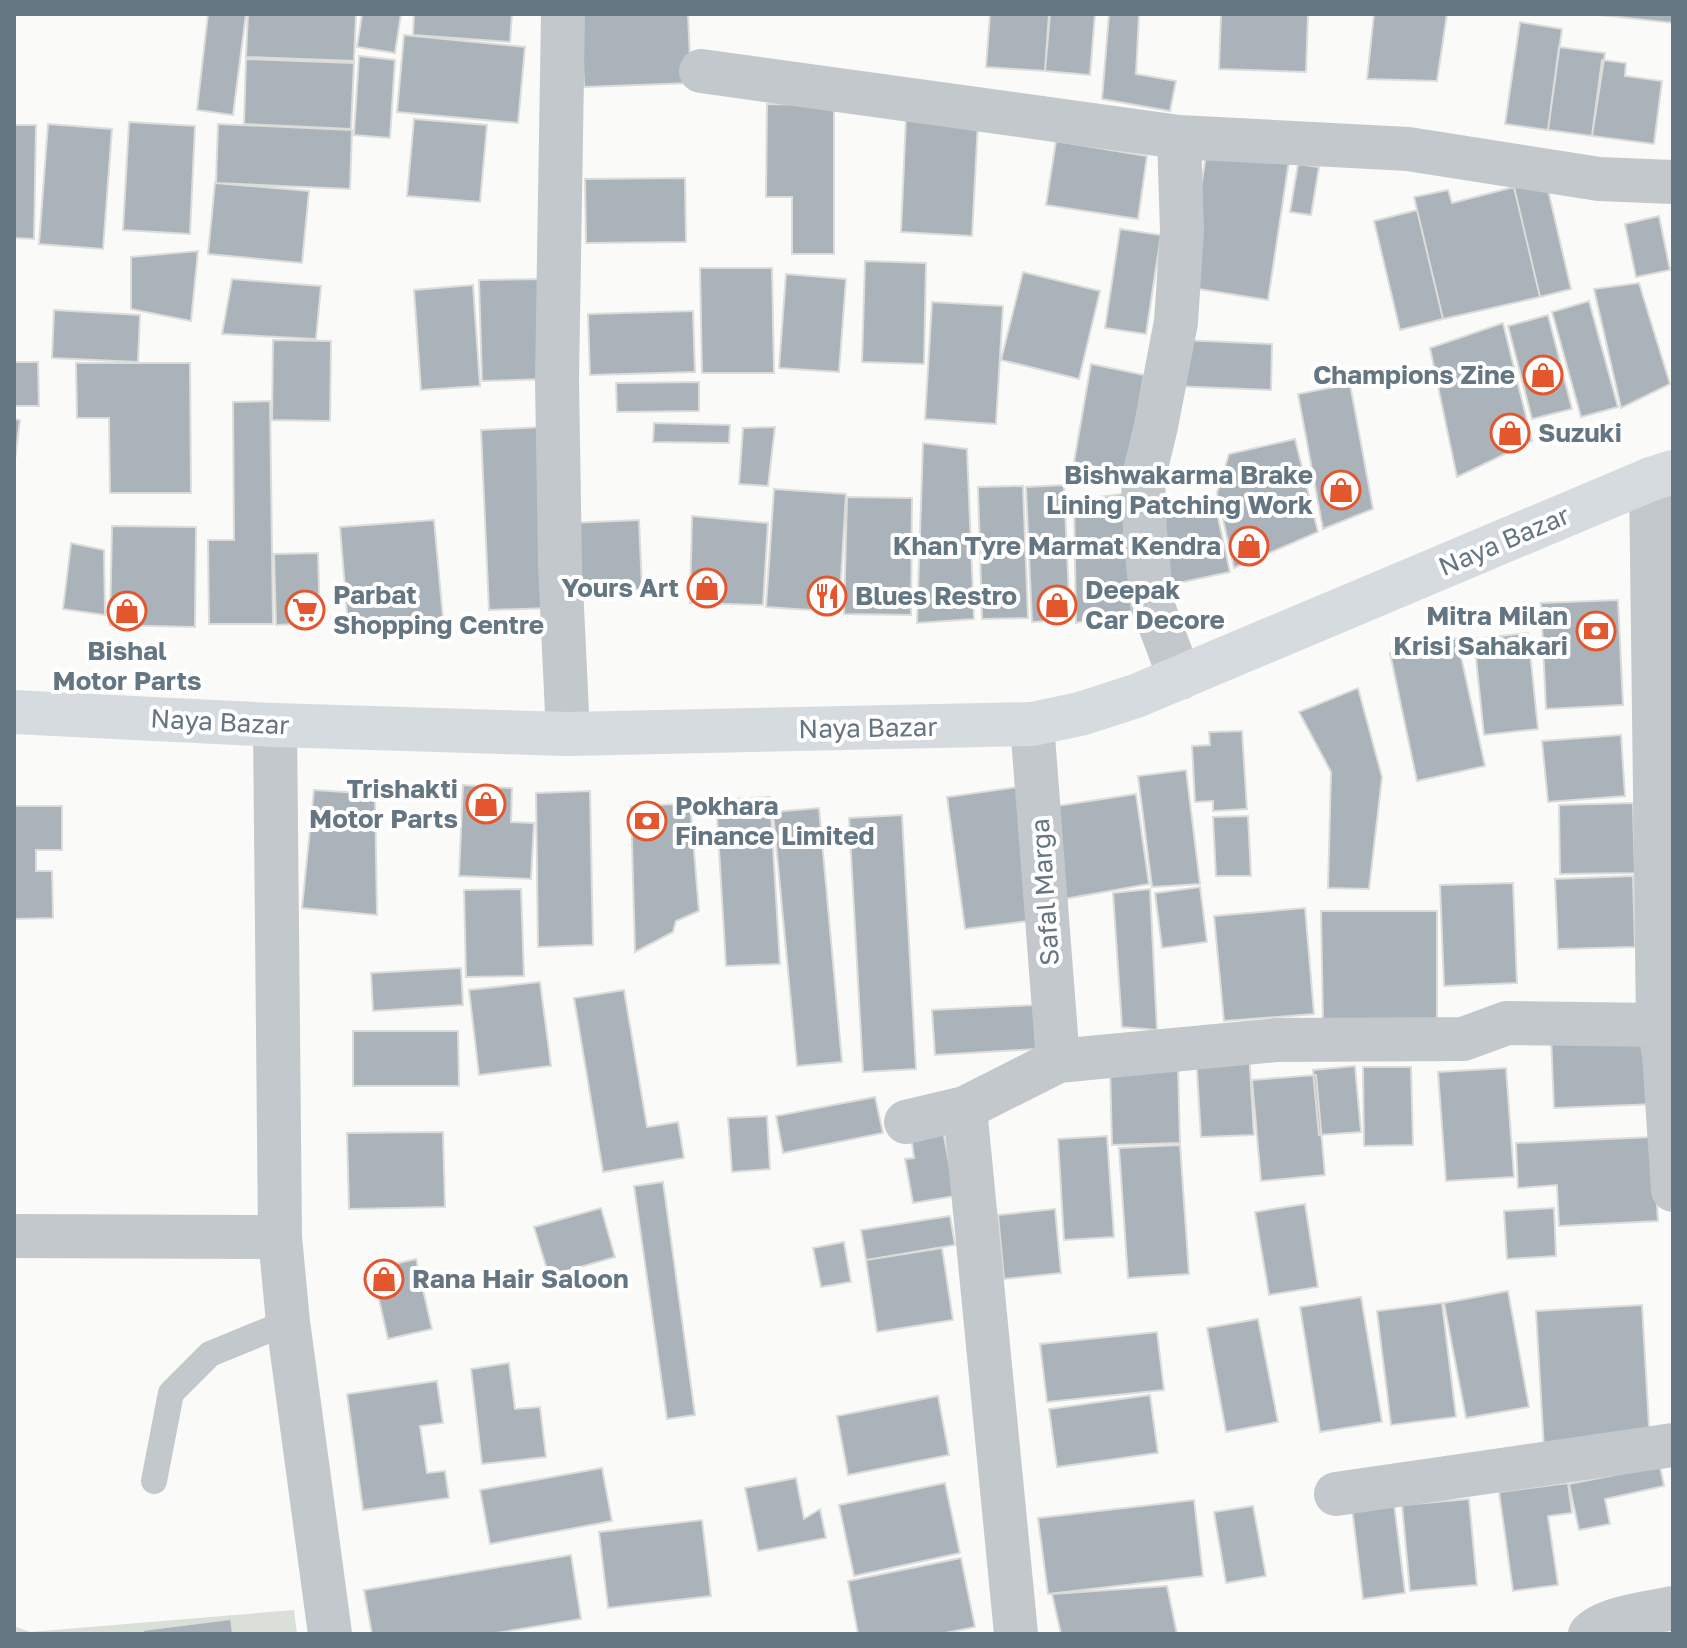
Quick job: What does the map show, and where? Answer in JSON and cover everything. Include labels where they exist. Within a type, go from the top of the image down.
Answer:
[{"type":"main road","name":"Naya Bazar","points":[[14,712],[275,725],[568,734],[1032,724],[1080,714],[1136,696],[1662,475]]},
{"type":"street","points":[[563,14],[557,380],[560,565],[568,734]]},
{"type":"street","points":[[701,71],[1179,137],[1408,149],[1599,179],[1673,182]]},
{"type":"street","points":[[1179,137],[1182,231],[1176,322],[1143,480],[1152,604],[1180,678]]},
{"type":"street","points":[[1662,475],[1658,1025],[1664,1054],[1673,1190]]},
{"type":"street","name":"Safal Marga","points":[[1032,724],[1058,1061]]},
{"type":"street","points":[[275,725],[280,1237],[288,1322],[330,1634]]},
{"type":"street","points":[[906,1122],[965,1108],[1058,1061],[1277,1040],[1463,1039],[1507,1023],[1658,1025]]},
{"type":"street","points":[[965,1108],[1016,1634]]},
{"type":"street","points":[[14,1236],[280,1237]]},
{"type":"street","points":[[1336,1494],[1673,1445]]},
{"type":"street","points":[[1590,1634],[1608,1622],[1673,1608]]},
{"type":"lane","points":[[154,1481],[171,1393],[210,1354],[288,1322]]},
{"type":"shaded area","points":[[294,1610],[297,1634],[14,1634],[14,1626],[30,1632]]},
{"type":"building","points":[[208,14],[246,14],[233,115],[197,110]]},
{"type":"building","points":[[248,14],[356,14],[354,61],[246,57]]},
{"type":"building","points":[[362,14],[401,14],[395,53],[357,47]]},
{"type":"building","points":[[414,14],[512,14],[510,42],[413,35]]},
{"type":"building","points":[[688,14],[691,83],[584,87],[581,15]]},
{"type":"building","points":[[990,14],[1050,14],[1045,71],[986,67]]},
{"type":"building","points":[[1049,14],[1095,14],[1090,75],[1045,71]]},
{"type":"building","points":[[1109,14],[1139,14],[1136,74],[1176,81],[1170,111],[1102,99]]},
{"type":"building","points":[[1221,14],[1308,14],[1306,72],[1219,69]]},
{"type":"building","points":[[1374,14],[1447,14],[1437,81],[1367,79]]},
{"type":"building","points":[[1591,14],[1673,14],[1673,23]]},
{"type":"building","points":[[1520,22],[1562,29],[1548,130],[1505,124]]},
{"type":"building","points":[[404,35],[525,47],[518,123],[397,112]]},
{"type":"building","points":[[1559,47],[1605,53],[1592,136],[1548,130]]},
{"type":"building","points":[[359,56],[395,60],[390,138],[354,135]]},
{"type":"building","points":[[246,59],[354,63],[351,129],[244,124]]},
{"type":"building","points":[[1602,60],[1626,63],[1625,76],[1662,81],[1654,144],[1592,136]]},
{"type":"building","points":[[767,104],[834,105],[834,254],[792,254],[792,197],[766,197]]},
{"type":"building","points":[[906,118],[978,122],[972,236],[901,232]]},
{"type":"building","points":[[414,119],[487,125],[480,202],[407,196]]},
{"type":"building","points":[[129,122],[195,126],[190,234],[123,230]]},
{"type":"building","points":[[48,124],[112,129],[103,249],[39,244]]},
{"type":"building","points":[[218,124],[352,130],[350,189],[216,183]]},
{"type":"building","points":[[14,125],[36,125],[34,239],[14,238]]},
{"type":"building","points":[[1056,141],[1147,156],[1138,219],[1046,205]]},
{"type":"building","points":[[1207,148],[1289,161],[1268,300],[1186,287]]},
{"type":"building","points":[[1298,164],[1319,167],[1311,215],[1290,212]]},
{"type":"building","points":[[685,178],[686,242],[586,243],[585,179]]},
{"type":"building","points":[[1546,181],[1571,289],[1540,297],[1514,187]]},
{"type":"building","points":[[215,183],[309,191],[302,263],[208,254]]},
{"type":"building","points":[[1514,187],[1540,297],[1443,319],[1414,197],[1448,190],[1452,203]]},
{"type":"building","points":[[1417,210],[1443,319],[1400,330],[1374,221]]},
{"type":"building","points":[[1659,216],[1670,270],[1636,277],[1625,224]]},
{"type":"building","points":[[1120,229],[1161,235],[1146,334],[1105,328]]},
{"type":"building","points":[[198,251],[191,321],[131,309],[131,257]]},
{"type":"building","points":[[865,261],[926,263],[924,364],[862,362]]},
{"type":"building","points":[[700,268],[772,268],[774,373],[702,373]]},
{"type":"building","points":[[1023,272],[1100,291],[1079,379],[1001,360]]},
{"type":"building","points":[[786,274],[846,279],[839,372],[779,368]]},
{"type":"building","points":[[232,279],[321,286],[316,339],[222,334]]},
{"type":"building","points":[[544,279],[547,379],[482,381],[479,280]]},
{"type":"building","points":[[1639,283],[1670,384],[1621,408],[1594,289]]},
{"type":"building","points":[[473,285],[480,386],[421,390],[414,290]]},
{"type":"building","points":[[1589,301],[1618,407],[1581,417],[1552,312]]},
{"type":"building","points":[[932,302],[1003,306],[996,424],[925,419]]},
{"type":"building","points":[[54,310],[140,315],[138,362],[52,358]]},
{"type":"building","points":[[693,311],[695,372],[590,375],[588,314]]},
{"type":"building","points":[[1548,315],[1572,409],[1532,419],[1508,326]]},
{"type":"building","points":[[1503,323],[1532,441],[1457,477],[1430,348]]},
{"type":"building","points":[[273,340],[331,341],[330,421],[272,420]]},
{"type":"building","points":[[1182,340],[1272,344],[1271,390],[1173,386]]},
{"type":"building","points":[[14,362],[38,362],[39,406],[14,406]]},
{"type":"building","points":[[76,363],[190,363],[191,493],[110,493],[109,418],[77,418]]},
{"type":"building","points":[[1091,364],[1144,375],[1127,474],[1074,462]]},
{"type":"building","points":[[699,382],[699,411],[617,412],[616,383]]},
{"type":"building","points":[[1350,384],[1373,509],[1323,529],[1298,394]]},
{"type":"building","points":[[270,401],[273,624],[209,624],[208,540],[234,540],[233,402]]},
{"type":"building","points":[[14,419],[20,420],[14,467]]},
{"type":"building","points":[[654,423],[730,425],[729,443],[653,442]]},
{"type":"building","points":[[543,427],[550,608],[489,610],[481,430]]},
{"type":"building","points":[[775,427],[768,486],[739,484],[743,428]]},
{"type":"building","points":[[1295,439],[1318,532],[1234,568],[1217,493],[1229,454]]},
{"type":"building","points":[[923,443],[967,449],[974,619],[917,623]]},
{"type":"building","points":[[1064,485],[1070,620],[1032,622],[1026,487]]},
{"type":"building","points":[[1023,486],[1028,618],[982,619],[978,487]]},
{"type":"building","points":[[774,489],[846,494],[839,612],[766,607]]},
{"type":"building","points":[[1131,493],[1141,609],[1076,623],[1074,500]]},
{"type":"building","points":[[847,497],[912,498],[911,615],[844,614]]},
{"type":"building","points":[[1215,504],[1230,572],[1169,585],[1154,518]]},
{"type":"building","points":[[692,516],[768,523],[763,605],[690,603]]},
{"type":"building","points":[[434,520],[444,630],[349,637],[340,527]]},
{"type":"building","points":[[639,520],[642,589],[573,592],[570,523]]},
{"type":"building","points":[[112,526],[196,527],[195,627],[110,625]]},
{"type":"building","points":[[71,543],[104,550],[105,615],[63,609]]},
{"type":"building","points":[[318,553],[320,623],[276,625],[274,554]]},
{"type":"building","points":[[1618,600],[1623,705],[1546,709],[1541,603]]},
{"type":"building","points":[[1528,633],[1538,729],[1484,735],[1474,639]]},
{"type":"building","points":[[1457,638],[1485,766],[1417,781],[1390,653]]},
{"type":"building","points":[[1358,688],[1382,777],[1369,889],[1328,888],[1331,772],[1299,712]]},
{"type":"building","points":[[1242,731],[1247,809],[1213,811],[1213,801],[1195,802],[1192,746],[1210,745],[1209,732]]},
{"type":"building","points":[[1621,735],[1625,796],[1548,802],[1542,741]]},
{"type":"building","points":[[1186,770],[1200,884],[1152,887],[1138,776]]},
{"type":"building","points":[[463,785],[512,788],[511,822],[534,823],[531,879],[459,876]]},
{"type":"building","points":[[1018,787],[1036,920],[965,929],[947,797]]},
{"type":"building","points":[[314,790],[375,794],[377,915],[302,908]]},
{"type":"building","points":[[590,791],[593,945],[538,947],[536,793]]},
{"type":"building","points":[[1136,794],[1149,884],[1064,899],[1050,807]]},
{"type":"building","points":[[770,797],[780,964],[726,966],[716,800]]},
{"type":"building","points":[[690,803],[699,911],[676,921],[673,932],[635,952],[631,807]]},
{"type":"building","points":[[1633,803],[1635,873],[1560,874],[1559,805]]},
{"type":"building","points":[[14,806],[62,806],[62,850],[36,850],[36,871],[52,871],[53,918],[14,919]]},
{"type":"building","points":[[819,808],[842,1062],[797,1066],[773,812]]},
{"type":"building","points":[[902,815],[916,1069],[863,1072],[849,818]]},
{"type":"building","points":[[1248,816],[1251,876],[1216,876],[1213,817]]},
{"type":"building","points":[[1633,876],[1635,947],[1558,949],[1555,879]]},
{"type":"building","points":[[1513,883],[1517,983],[1444,986],[1440,885]]},
{"type":"building","points":[[1200,887],[1207,942],[1162,948],[1155,893]]},
{"type":"building","points":[[521,889],[524,976],[466,977],[464,890]]},
{"type":"building","points":[[1150,889],[1157,1030],[1122,1027],[1113,893]]},
{"type":"building","points":[[1305,908],[1314,1014],[1224,1021],[1214,916]]},
{"type":"building","points":[[1321,911],[1437,911],[1437,1023],[1323,1023]]},
{"type":"building","points":[[461,968],[463,1005],[373,1011],[371,973]]},
{"type":"building","points":[[540,982],[551,1066],[479,1075],[469,990]]},
{"type":"building","points":[[624,990],[647,1127],[678,1122],[684,1158],[603,1172],[574,998]]},
{"type":"building","points":[[1035,1005],[1036,1049],[935,1055],[932,1010]]},
{"type":"building","points":[[353,1031],[458,1031],[459,1086],[353,1086]]},
{"type":"building","points":[[1654,1032],[1656,1104],[1554,1108],[1551,1037]]},
{"type":"building","points":[[1249,1052],[1254,1135],[1201,1137],[1196,1054]]},
{"type":"building","points":[[1355,1066],[1361,1132],[1319,1135],[1313,1070]]},
{"type":"building","points":[[1178,1067],[1180,1143],[1112,1145],[1110,1068]]},
{"type":"building","points":[[1363,1067],[1411,1067],[1413,1145],[1364,1146]]},
{"type":"building","points":[[1506,1068],[1514,1177],[1446,1181],[1438,1072]]},
{"type":"building","points":[[1316,1075],[1325,1175],[1261,1181],[1252,1080]]},
{"type":"building","points":[[875,1097],[883,1133],[783,1153],[776,1116]]},
{"type":"building","points":[[875,1097],[883,1133],[783,1153],[776,1116]]},
{"type":"building","points":[[767,1116],[770,1169],[732,1172],[728,1118]]},
{"type":"building","points":[[943,1130],[955,1196],[913,1203],[905,1159],[914,1158],[911,1135]]},
{"type":"building","points":[[443,1132],[445,1207],[349,1209],[347,1133]]},
{"type":"building","points":[[1107,1136],[1114,1237],[1064,1240],[1058,1139]]},
{"type":"building","points":[[1653,1137],[1658,1221],[1559,1226],[1557,1185],[1518,1188],[1516,1143]]},
{"type":"building","points":[[1180,1145],[1189,1274],[1128,1278],[1119,1148]]},
{"type":"building","points":[[663,1182],[695,1415],[667,1419],[634,1186]]},
{"type":"building","points":[[1305,1204],[1318,1287],[1269,1295],[1255,1212]]},
{"type":"building","points":[[601,1208],[615,1257],[549,1276],[534,1227]]},
{"type":"building","points":[[1554,1208],[1556,1256],[1507,1259],[1504,1211]]},
{"type":"building","points":[[1055,1209],[1061,1273],[1004,1279],[998,1215]]},
{"type":"building","points":[[950,1216],[955,1245],[866,1260],[861,1230]]},
{"type":"building","points":[[844,1242],[851,1282],[821,1287],[813,1248]]},
{"type":"building","points":[[942,1248],[953,1320],[877,1332],[866,1260]]},
{"type":"building","points":[[416,1259],[432,1329],[388,1339],[372,1269]]},
{"type":"building","points":[[1508,1291],[1529,1407],[1466,1418],[1444,1303]]},
{"type":"building","points":[[1361,1297],[1382,1422],[1320,1432],[1300,1307]]},
{"type":"building","points":[[1442,1303],[1456,1417],[1391,1425],[1377,1311]]},
{"type":"building","points":[[1642,1305],[1650,1444],[1544,1449],[1536,1311]]},
{"type":"building","points":[[1258,1319],[1278,1422],[1226,1432],[1207,1328]]},
{"type":"building","points":[[1157,1332],[1164,1390],[1047,1402],[1040,1344]]},
{"type":"building","points":[[509,1363],[515,1409],[540,1407],[546,1457],[482,1464],[471,1369]]},
{"type":"building","points":[[437,1381],[443,1423],[420,1426],[427,1473],[445,1471],[449,1498],[363,1510],[347,1394]]},
{"type":"building","points":[[1150,1395],[1158,1453],[1057,1467],[1049,1409]]},
{"type":"building","points":[[938,1396],[949,1455],[848,1475],[837,1416]]},
{"type":"building","points":[[1660,1466],[1664,1486],[1605,1499],[1610,1524],[1579,1530],[1569,1484]]},
{"type":"building","points":[[602,1468],[612,1521],[490,1544],[480,1490]]},
{"type":"building","points":[[796,1478],[804,1519],[820,1509],[826,1538],[758,1551],[745,1488]]},
{"type":"building","points":[[945,1483],[960,1553],[854,1576],[839,1505]]},
{"type":"building","points":[[1568,1483],[1572,1513],[1548,1516],[1558,1585],[1513,1591],[1499,1492]]},
{"type":"building","points":[[1469,1499],[1477,1585],[1410,1591],[1402,1505]]},
{"type":"building","points":[[1194,1500],[1203,1576],[1048,1594],[1038,1518]]},
{"type":"building","points":[[1394,1503],[1405,1593],[1363,1599],[1352,1508]]},
{"type":"building","points":[[1253,1506],[1266,1576],[1226,1583],[1214,1512]]},
{"type":"building","points":[[702,1520],[711,1596],[608,1608],[599,1532]]},
{"type":"building","points":[[571,1555],[581,1619],[490,1634],[372,1634],[364,1590]]},
{"type":"building","points":[[961,1558],[975,1627],[940,1634],[858,1634],[848,1581]]},
{"type":"building","points":[[1167,1586],[1177,1634],[1061,1634],[1052,1594]]},
{"type":"building","points":[[231,1619],[233,1634],[143,1634],[143,1630]]},
{"type":"place","name":"Champions Zine","points":[[1543,375]]},
{"type":"place","name":"Suzuki","points":[[1510,433]]},
{"type":"place","name":"Bishwakarma Brake Lining Patching Work","points":[[1341,490]]},
{"type":"place","name":"Khan Tyre Marmat Kendra","points":[[1249,546]]},
{"type":"place","name":"Yours Art","points":[[707,588]]},
{"type":"place","name":"Blues Restro","points":[[827,596]]},
{"type":"place","name":"Deepak Car Decore","points":[[1057,605]]},
{"type":"place","name":"Parbat Shopping Centre","points":[[305,610]]},
{"type":"place","name":"Bishal Motor Parts","points":[[127,611]]},
{"type":"place","name":"Mitra Milan Krisi Sahakari","points":[[1596,631]]},
{"type":"place","name":"Trishakti Motor Parts","points":[[486,804]]},
{"type":"place","name":"Pokhara Finance Limited","points":[[647,821]]},
{"type":"place","name":"Rana Hair Saloon","points":[[384,1279]]}]
